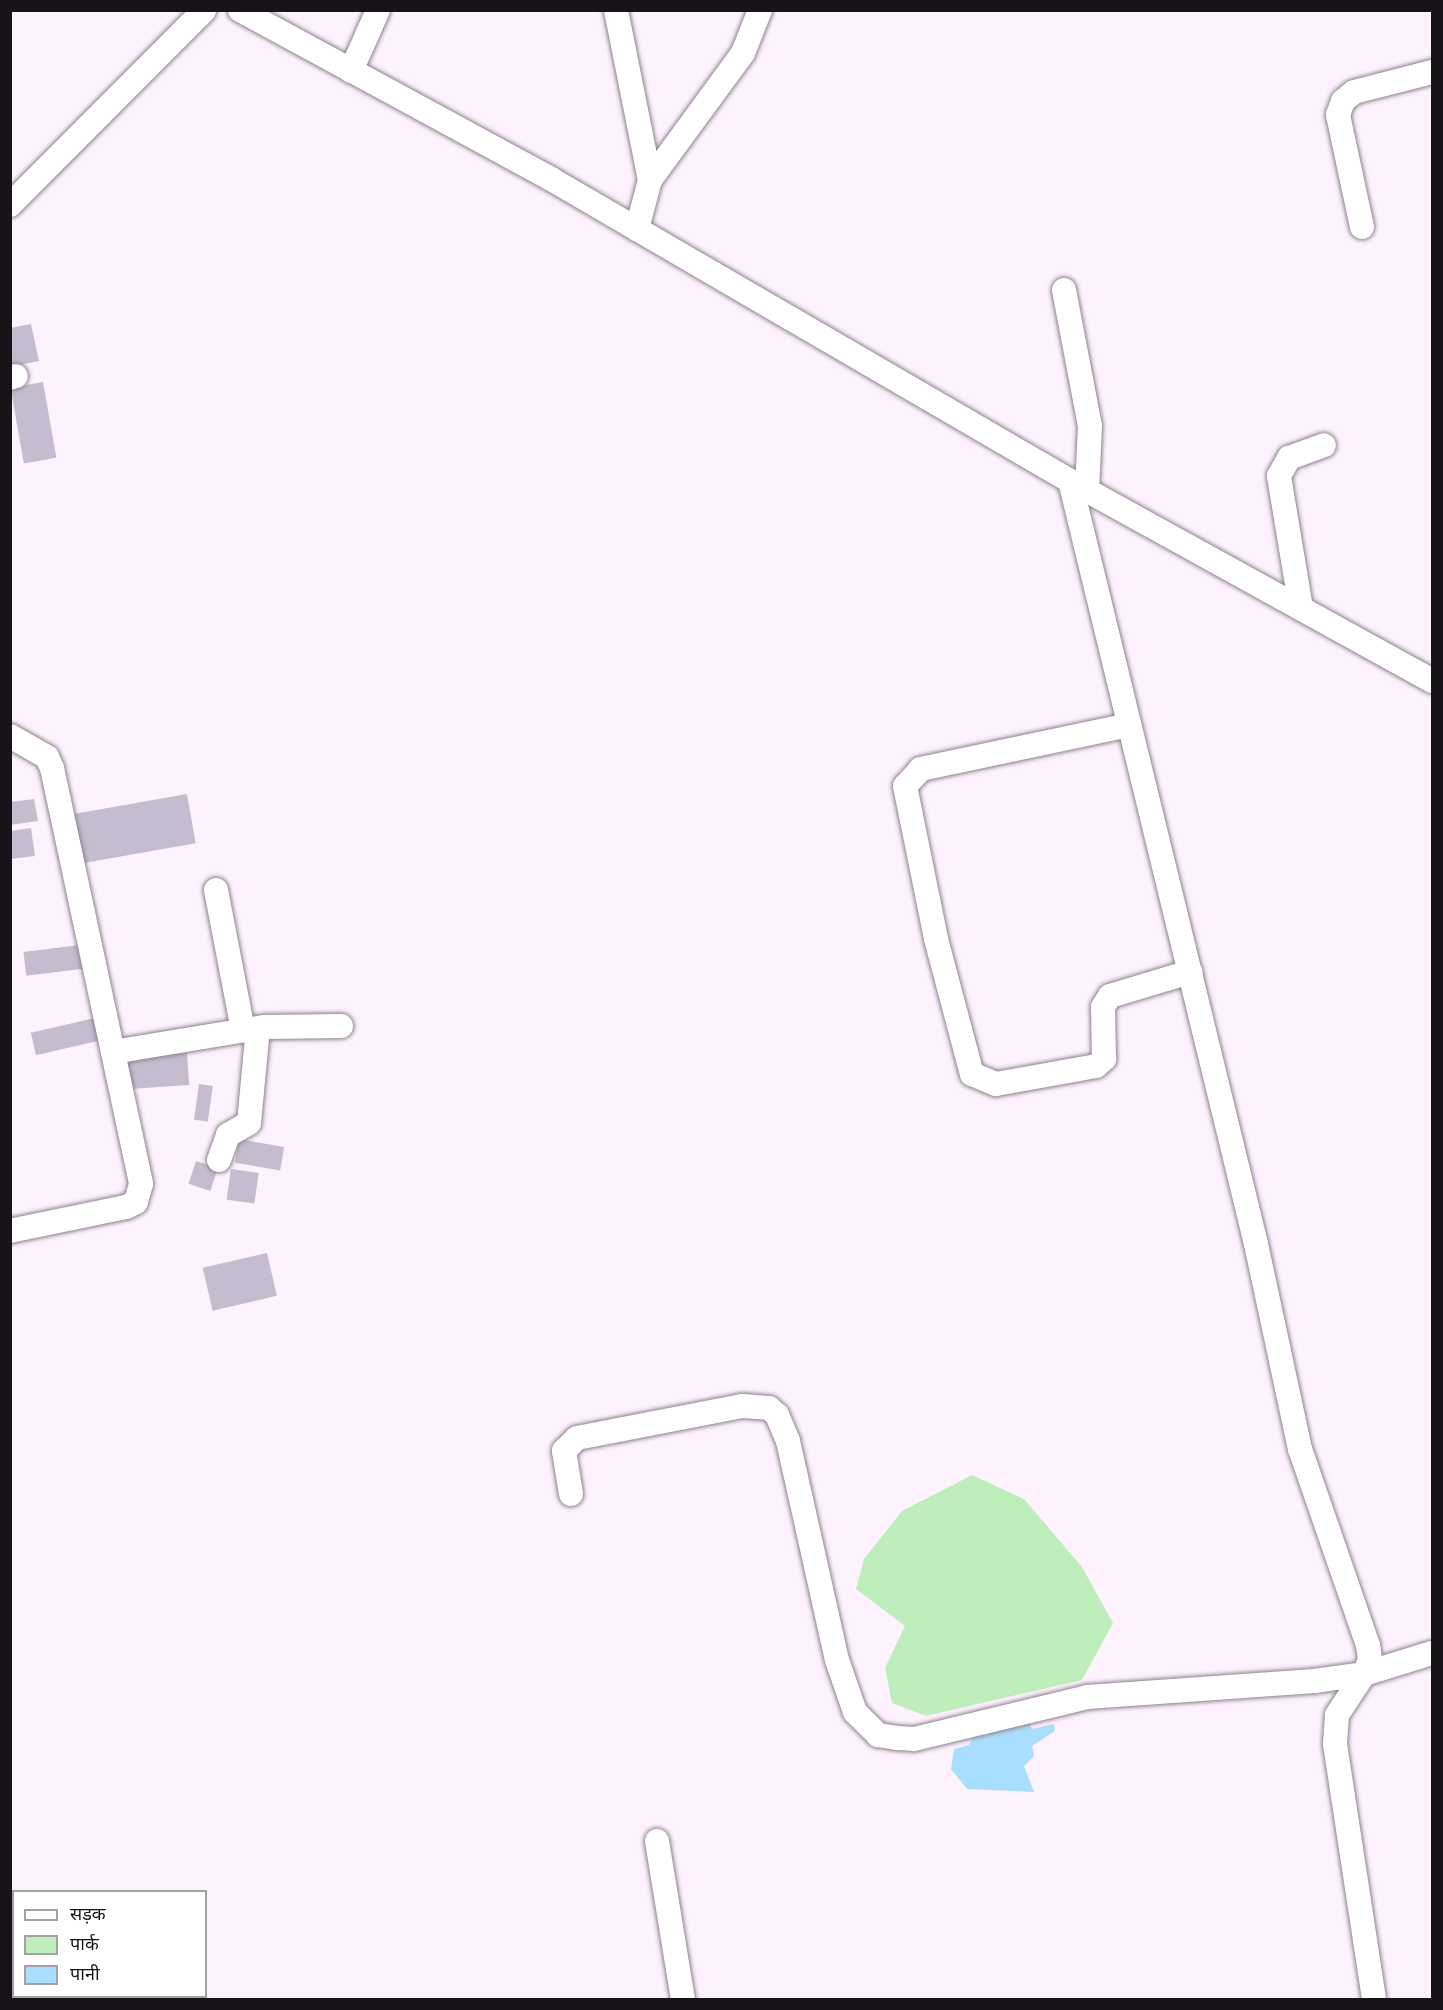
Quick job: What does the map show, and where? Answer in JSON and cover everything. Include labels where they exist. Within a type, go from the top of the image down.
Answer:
[{"type":"street","points":[[10,205],[204,10]]},
{"type":"street","points":[[240,10],[638,229],[1079,485],[1432,681]]},
{"type":"street","points":[[351,71],[378,10]]},
{"type":"street","points":[[616,10],[650,180]]},
{"type":"street","points":[[638,229],[650,180],[737,61],[760,10]]},
{"type":"street","points":[[1362,227],[1338,115],[1343,101],[1354,92],[1432,72]]},
{"type":"street","points":[[1064,290],[1090,426],[1079,485],[1129,725],[1190,972],[1300,1449],[1368,1646],[1370,1660],[1364,1674],[1337,1715],[1335,1744],[1374,2000]]},
{"type":"street","points":[[1300,608],[1279,476],[1289,458],[1324,445]]},
{"type":"street","points":[[1129,725],[921,769],[905,786],[905,801],[967,1063],[982,1082],[996,1084],[1096,1066],[1104,1059],[1103,1006],[1110,996],[1190,972]]},
{"type":"street","points":[[10,736],[46,757],[52,768],[141,1193],[126,1207],[10,1231]]},
{"type":"street","points":[[216,890],[251,1029],[249,1123],[228,1135],[219,1160]]},
{"type":"street","points":[[113,1052],[251,1029],[341,1026]]},
{"type":"street","points":[[571,1494],[564,1451],[577,1438],[742,1406],[769,1408],[777,1415],[794,1465],[837,1660],[855,1712],[878,1734],[914,1739],[1087,1697],[1364,1674],[1432,1653]]},
{"type":"street","points":[[657,1841],[683,2000]]},
{"type":"green space","points":[[972,1475],[1024,1499],[1082,1567],[1113,1623],[1082,1680],[926,1716],[892,1703],[885,1668],[905,1626],[856,1589],[864,1559],[902,1511]]},
{"type":"water","points":[[1028,1718],[1032,1729],[1054,1724],[1055,1731],[1032,1746],[1034,1756],[1024,1766],[1034,1792],[967,1789],[951,1769],[954,1749],[969,1745],[975,1733],[987,1736],[993,1729]]},
{"type":"building","points":[[31,324],[39,361],[10,367],[10,328]]},
{"type":"building","points":[[43,382],[56,458],[24,464],[11,388]]},
{"type":"building","points":[[187,794],[196,843],[79,864],[71,814]]},
{"type":"building","points":[[34,799],[38,821],[10,825],[10,802]]},
{"type":"building","points":[[31,828],[35,856],[10,859],[10,831]]},
{"type":"building","points":[[80,945],[83,969],[26,976],[23,952]]},
{"type":"building","points":[[99,1017],[104,1039],[36,1055],[31,1033]]},
{"type":"building","points":[[187,1053],[189,1085],[129,1089],[127,1057]]},
{"type":"building","points":[[199,1084],[213,1086],[208,1122],[194,1120]]},
{"type":"building","points":[[239,1139],[284,1147],[280,1171],[235,1163]]},
{"type":"building","points":[[196,1161],[218,1168],[210,1191],[189,1184]]},
{"type":"building","points":[[231,1169],[259,1173],[254,1204],[227,1200]]},
{"type":"building","points":[[267,1253],[277,1296],[213,1311],[203,1268]]}]
